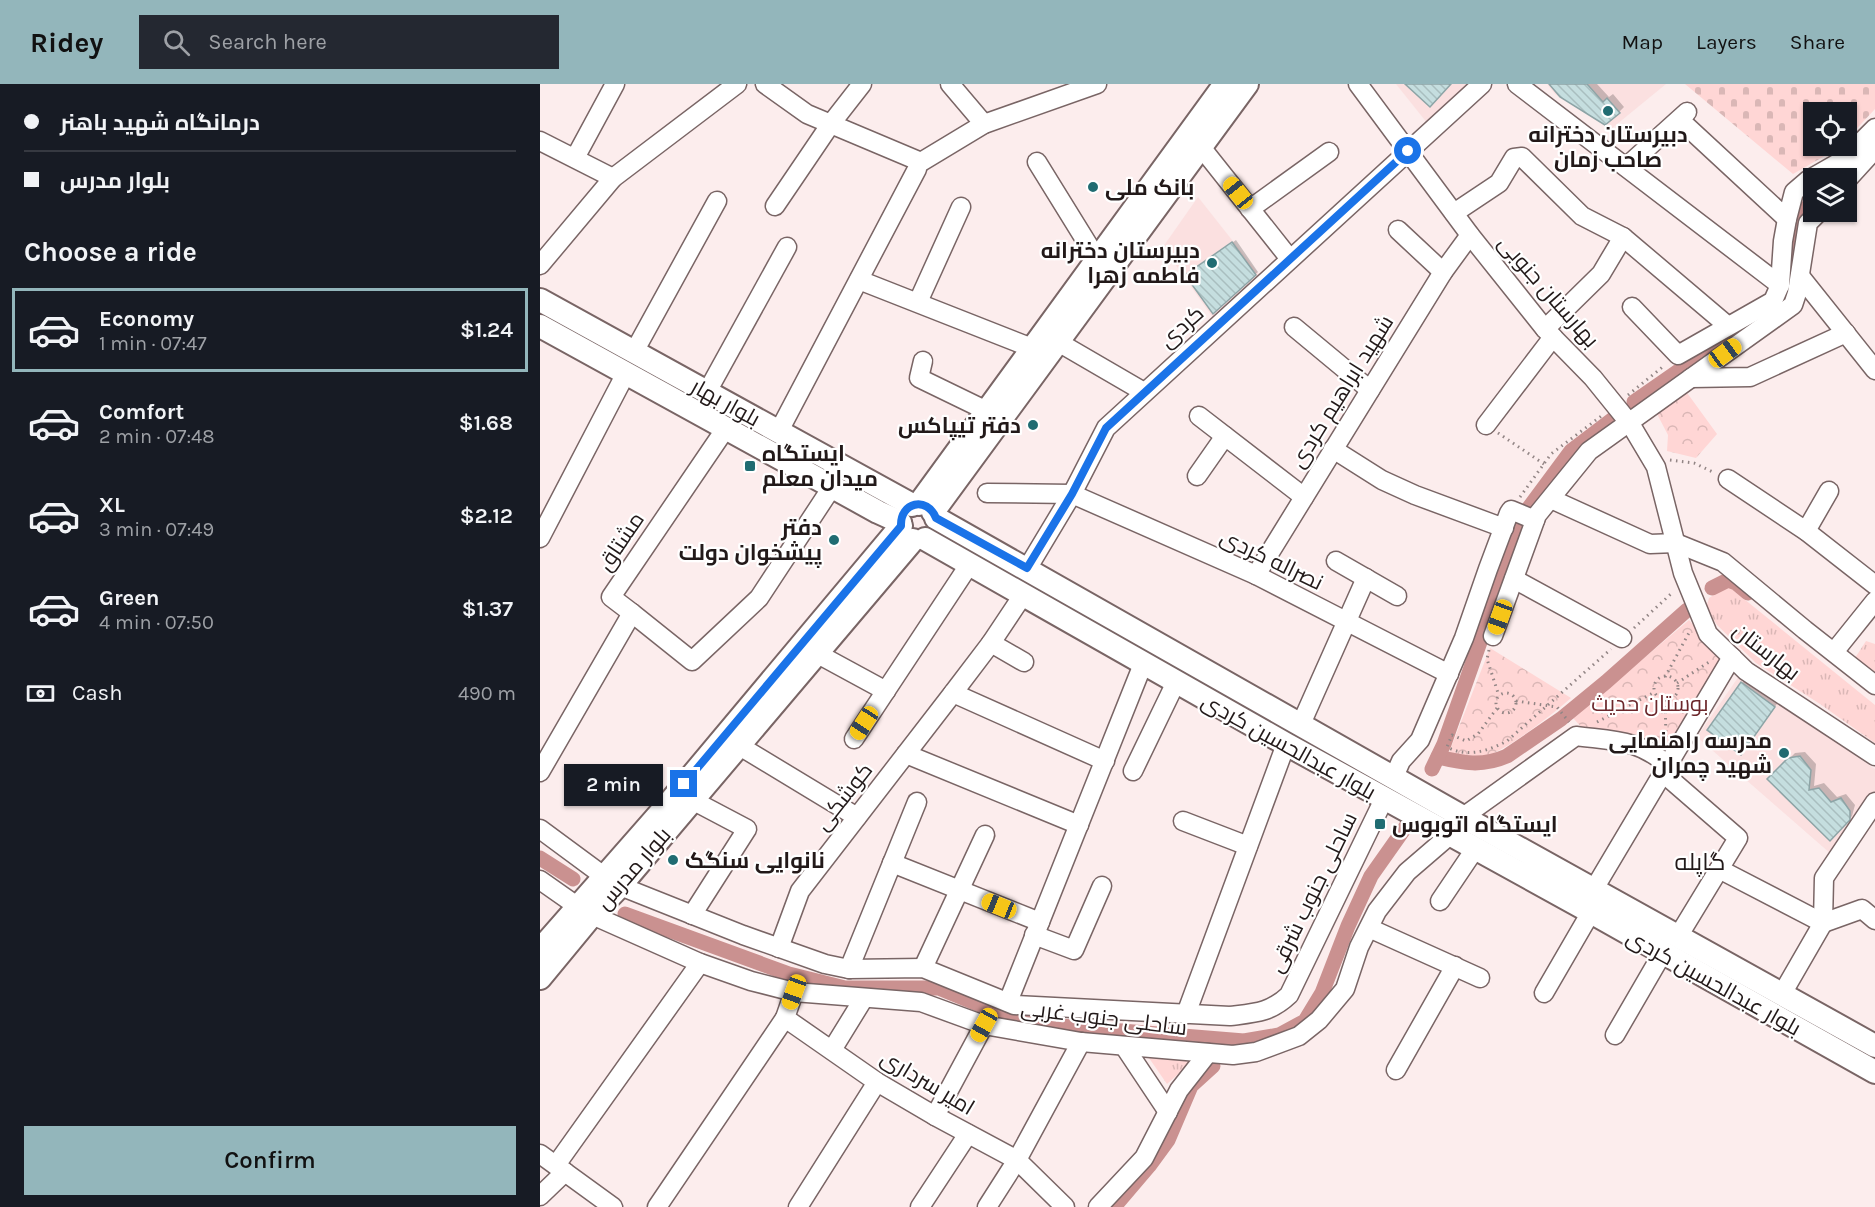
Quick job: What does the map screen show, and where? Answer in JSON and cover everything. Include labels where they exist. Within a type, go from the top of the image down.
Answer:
[{"type":"main road","points":[[918,521],[987,411],[1225,84]]},
{"type":"main road","points":[[918,521],[1058,342],[1247,84]]},
{"type":"main road","name":"بلوار بهار","points":[[540,300],[843,466],[918,521]]},
{"type":"main road","name":"بلوار بهار","points":[[540,326],[878,512],[918,521]]},
{"type":"main road","points":[[591,354],[601,334]]},
{"type":"main road","points":[[832,486],[840,486],[847,481],[848,475],[843,466]]},
{"type":"main road","name":"بلوار عبدالحسین کردی","points":[[918,521],[982,543],[1463,817],[1875,1046]]},
{"type":"main road","name":"بلوار عبدالحسین کردی","points":[[918,521],[969,565],[1875,1072]]},
{"type":"main road","name":"بلوار مدرس","points":[[540,950],[584,910],[692,800],[816,653],[918,521]]},
{"type":"main road","name":"بلوار مدرس","points":[[612,882],[918,521]]},
{"type":"main road","points":[[969,565],[967,555],[970,549],[982,543]]},
{"type":"main road","points":[[1384,799],[1394,777]]},
{"type":"main road","points":[[1450,836],[1463,817]]},
{"type":"main road","name":"بلوار مدرس","points":[[540,978],[584,910]]},
{"type":"street","points":[[575,158],[615,84]]},
{"type":"street","points":[[540,265],[613,178],[737,84]]},
{"type":"street","points":[[765,84],[807,114],[919,166]]},
{"type":"street","points":[[775,206],[830,125],[862,84]]},
{"type":"street","points":[[951,84],[984,124]]},
{"type":"street","name":"بهارستان جنوبی","points":[[1358,84],[1470,235],[1549,333],[1593,378],[1629,422],[1656,467],[1666,513],[1676,543]]},
{"type":"street","name":"کردی","points":[[1027,568],[1072,494],[1106,428],[1482,84]]},
{"type":"street","points":[[1517,84],[1780,285]]},
{"type":"street","points":[[779,431],[919,166],[984,124],[1084,86]]},
{"type":"street","points":[[1626,167],[1684,116],[1787,219]]},
{"type":"street","points":[[1632,307],[1678,355],[1773,301],[1780,285],[1787,219],[1794,192],[1808,180],[1843,160],[1875,128]]},
{"type":"street","points":[[540,141],[613,178]]},
{"type":"street","points":[[1201,147],[1290,259]]},
{"type":"street","points":[[1857,169],[1875,149]]},
{"type":"street","points":[[1250,209],[1329,152]]},
{"type":"street","points":[[1454,213],[1498,183],[1514,158],[1522,157],[1582,216],[1623,237],[1728,327]]},
{"type":"street","points":[[1037,162],[1097,260]]},
{"type":"street","points":[[634,352],[717,201]]},
{"type":"street","points":[[918,302],[961,207]]},
{"type":"street","points":[[1493,636],[1537,515],[1589,451],[1793,304],[1810,222]]},
{"type":"street","points":[[1398,230],[1443,272]]},
{"type":"street","name":"شهید ابراهیم کردی","points":[[1256,575],[1443,272],[1470,235]]},
{"type":"street","points":[[1485,425],[1549,333],[1601,274],[1623,237]]},
{"type":"street","points":[[707,392],[787,247]]},
{"type":"street","points":[[1800,276],[1875,370]]},
{"type":"street","points":[[859,280],[1032,348]]},
{"type":"street","points":[[1294,327],[1370,390]]},
{"type":"street","points":[[1691,378],[1750,377],[1846,333]]},
{"type":"street","points":[[1058,342],[1144,392]]},
{"type":"street","points":[[921,369],[987,411]]},
{"type":"street","points":[[540,537],[627,374]]},
{"type":"street","points":[[1199,416],[1304,497]]},
{"type":"street","name":"مشتاق","points":[[632,613],[611,597],[726,428]]},
{"type":"street","points":[[1197,476],[1225,436]]},
{"type":"street","points":[[1333,449],[1382,480],[1503,528]]},
{"type":"street","points":[[1728,479],[1806,531],[1875,585]]},
{"type":"street","points":[[540,772],[632,613],[692,661],[759,598],[832,486]]},
{"type":"street","points":[[1806,531],[1829,491]]},
{"type":"street","points":[[987,493],[1072,494]]},
{"type":"street","name":"نصراله کردی","points":[[1072,494],[1256,575],[1449,674]]},
{"type":"street","points":[[1551,499],[1650,544],[1676,543]]},
{"type":"street","points":[[1394,777],[1401,761],[1420,740],[1449,674],[1511,510],[1535,520]]},
{"type":"street","name":"بهارستان","points":[[1676,543],[1683,573],[1707,634],[1746,671],[1875,756]]},
{"type":"street","name":"بهارستان","points":[[1676,543],[1723,562],[1875,685]]},
{"type":"street","points":[[1336,561],[1397,596]]},
{"type":"street","points":[[854,739],[969,565]]},
{"type":"street","points":[[1302,724],[1366,578]]},
{"type":"street","points":[[1514,579],[1622,638]]},
{"type":"street","name":"کوشکی","points":[[779,948],[800,891],[954,693],[1023,595]]},
{"type":"street","points":[[1834,651],[1875,601]]},
{"type":"street","points":[[991,643],[1024,662]]},
{"type":"street","points":[[816,653],[886,691]]},
{"type":"street","points":[[1594,889],[1729,654]]},
{"type":"street","points":[[1008,1002],[1143,664]]},
{"type":"street","points":[[1133,771],[1176,682]]},
{"type":"street","points":[[954,693],[1104,761]]},
{"type":"street","points":[[1463,817],[1576,736],[1634,743],[1654,753],[1738,838],[1679,935]]},
{"type":"street","points":[[1186,1014],[1286,744]]},
{"type":"street","points":[[738,746],[857,817]]},
{"type":"street","points":[[906,754],[1079,825]]},
{"type":"street","name":"ساحلی جنوب شرقی","points":[[540,829],[612,882],[692,915],[825,964],[849,969],[923,968],[1014,1005],[1230,1016],[1258,1013],[1270,1009],[1289,995],[1384,799]]},
{"type":"street","points":[[692,800],[747,829],[692,915]]},
{"type":"street","points":[[849,969],[917,802]]},
{"type":"street","points":[[1782,994],[1823,923],[1824,878],[1875,802]]},
{"type":"street","points":[[1183,821],[1248,846]]},
{"type":"street","points":[[923,968],[985,835]]},
{"type":"street","name":"ساحلی جنوب غربی","points":[[540,880],[584,910],[700,963],[751,981],[794,992],[921,1002],[984,1025],[1081,1042],[1233,1055],[1256,1052],[1299,1036],[1319,1020],[1345,989],[1359,947],[1377,911],[1407,872],[1450,836]]},
{"type":"street","points":[[1440,901],[1475,849]]},
{"type":"street","points":[[892,863],[959,890],[1037,928],[1074,951],[1102,886]]},
{"type":"street","points":[[1719,869],[1823,923],[1871,910]]},
{"type":"street","points":[[1544,993],[1591,912]]},
{"type":"street","points":[[1369,928],[1480,978]]},
{"type":"street","points":[[1616,1035],[1662,954]]},
{"type":"street","points":[[540,1196],[700,963]]},
{"type":"street","points":[[1396,1070],[1455,966]]},
{"type":"street","points":[[657,1207],[785,1018],[794,992]]},
{"type":"street","points":[[832,1050],[864,998]]},
{"type":"street","name":"امیر سرداری","points":[[785,1018],[877,1082],[1017,1160],[1065,1207]]},
{"type":"street","points":[[935,1116],[984,1025]]},
{"type":"street","points":[[987,1207],[1017,1160],[1081,1042]]},
{"type":"street","points":[[1124,1046],[1168,1112]]},
{"type":"street","points":[[1098,1207],[1144,1158],[1179,1090],[1208,1053]]},
{"type":"street","points":[[798,1207],[877,1082]]},
{"type":"street","points":[[920,1207],[968,1134]]},
{"type":"street","points":[[540,1154],[613,1207]]},
{"type":"path","points":[[1511,510],[1551,454],[1678,355]]},
{"type":"path","points":[[1485,425],[1544,464]]},
{"type":"path","points":[[1650,457],[1694,463],[1728,479]]},
{"type":"path","points":[[1665,677],[1699,613]]},
{"type":"path","points":[[1493,636],[1487,659],[1499,696],[1496,702],[1497,708],[1502,713],[1509,713],[1514,709],[1516,701]]},
{"type":"path","points":[[1677,684],[1729,654]]},
{"type":"path","points":[[1665,677],[1670,677],[1677,684],[1677,694],[1671,699],[1659,698],[1655,692],[1657,681],[1665,677]]},
{"type":"path","points":[[1497,708],[1478,734],[1466,741],[1452,735],[1447,747],[1457,753],[1480,752],[1508,741],[1570,685]]},
{"type":"path","points":[[1596,722],[1655,692]]},
{"type":"path","points":[[1499,696],[1508,693],[1516,701],[1557,707],[1571,724]]},
{"type":"path","points":[[1665,700],[1666,767]]},
{"type":"shaded area","points":[[1396,84],[1472,84],[1428,124]]},
{"type":"shaded area","name":"دبیرستان دخترانه صاحب زمان","points":[[1547,84],[1666,84],[1611,129],[1555,94]]},
{"type":"shaded area","name":"دبیرستان دخترانه فاطمه زهرا","points":[[1198,197],[1262,278],[1214,319],[1163,247]]},
{"type":"shaded area","name":"مدرسه راهنمایی شهید چمران","points":[[1739,676],[1875,769],[1875,791],[1831,854],[1697,737]]},
{"type":"green space","points":[[1685,84],[1875,84],[1875,109],[1857,128],[1857,102],[1803,102],[1803,156],[1824,156],[1793,174]]},
{"type":"green space","points":[[1685,390],[1717,434],[1696,458],[1667,451],[1668,435],[1656,412]]},
{"type":"green space","points":[[1728,586],[1875,705],[1875,743],[1756,663],[1717,625],[1706,608],[1709,598]]},
{"type":"green space","name":"بوستان حدیث","points":[[1689,620],[1722,659],[1671,745],[1586,732],[1573,718]]},
{"type":"green space","points":[[1866,641],[1875,644],[1875,674],[1855,658]]},
{"type":"green space","name":"بوستان حدیث","points":[[1490,648],[1571,698],[1526,734],[1487,756],[1466,759],[1448,755]]},
{"type":"green space","points":[[1149,1058],[1194,1060],[1167,1084]]},
{"type":"building","points":[[1405,84],[1451,84],[1430,107]]},
{"type":"building","points":[[1549,84],[1587,84],[1603,102],[1607,98],[1620,113],[1605,125],[1560,97]]},
{"type":"building","points":[[1232,242],[1256,275],[1213,314],[1185,275]]},
{"type":"building","points":[[1741,682],[1775,707],[1741,755],[1707,730]]},
{"type":"building","points":[[1800,756],[1811,770],[1809,790],[1819,788],[1831,802],[1841,798],[1850,811],[1850,820],[1830,841],[1767,779],[1788,758]]},
{"type":"waterway","points":[[1842,168],[1851,160]]},
{"type":"waterway","points":[[1787,288],[1798,221],[1803,214]]},
{"type":"waterway","points":[[1634,402],[1742,327]]},
{"type":"waterway","points":[[1528,509],[1571,451],[1613,419]]},
{"type":"waterway","points":[[1432,769],[1444,744],[1521,526]]},
{"type":"waterway","points":[[1712,588],[1728,580],[1736,583],[1748,593]]},
{"type":"waterway","points":[[1438,757],[1481,763],[1507,756],[1561,719],[1687,610]]},
{"type":"waterway","points":[[625,914],[789,974],[845,988],[939,988],[1024,1023],[1244,1041],[1279,1035],[1305,1021],[1322,993],[1348,926],[1371,876],[1407,825]]},
{"type":"waterway","points":[[540,858],[573,879]]},
{"type":"waterway","points":[[1114,1207],[1168,1140],[1191,1086],[1213,1066]]},
{"type":"place","name":"دبیرستان دخترانه صاحب زمان","points":[[1608,111]]},
{"type":"place","name":"بانک ملی","points":[[1093,187]]},
{"type":"place","name":"دبیرستان دخترانه فاطمه زهرا","points":[[1212,263]]},
{"type":"place","name":"دفتر تیپاکس","points":[[1033,425]]},
{"type":"place","name":"ایستگاه میدان معلم","points":[[750,466]]},
{"type":"place","name":"دفتر پیشخوان دولت","points":[[834,540]]},
{"type":"place","name":"مدرسه راهنمایی شهید چمران","points":[[1784,753]]},
{"type":"place","name":"ایستگاه اتوبوس","points":[[1380,824]]},
{"type":"place","name":"نانوایی سنگک","points":[[673,860]]},
{"type":"district","name":"گاپله","points":[[1700,862]]},
{"type":"route","points":[[684,784],[901,526],[902,515],[912,505],[925,505],[936,518],[1027,568],[1072,494],[1106,428],[1408,151]]}]
